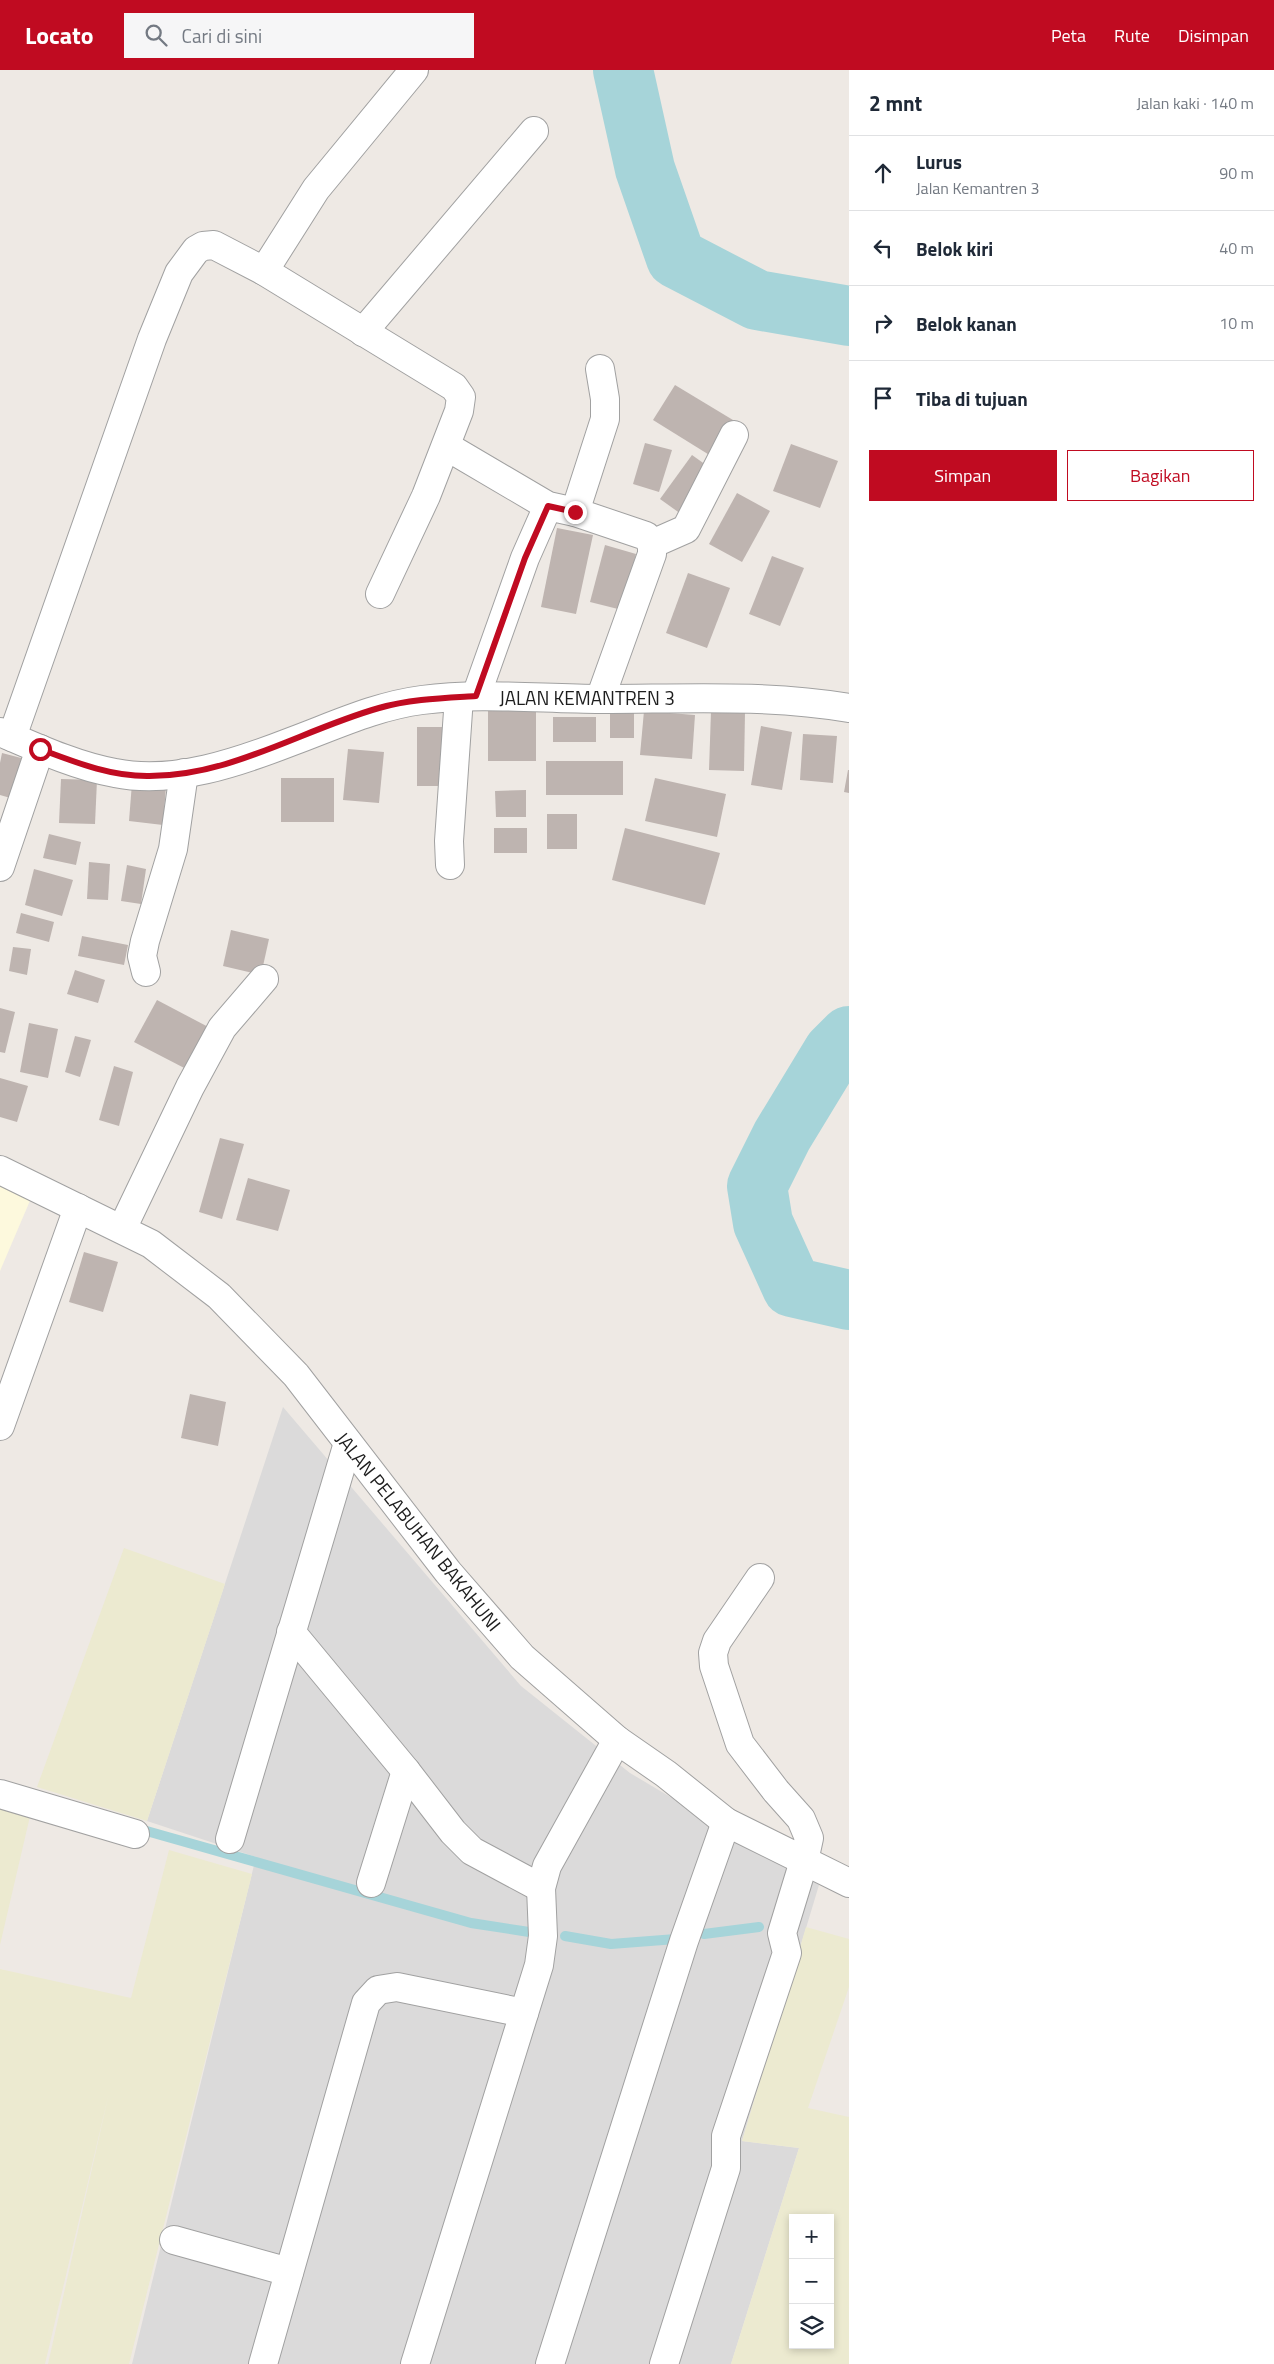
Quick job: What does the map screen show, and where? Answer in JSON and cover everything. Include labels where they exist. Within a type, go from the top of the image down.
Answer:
[{"type":"street","points":[[264,271],[316,189],[414,70]]},
{"type":"street","points":[[363,332],[534,131]]},
{"type":"street","points":[[6,735],[152,339],[179,273],[196,250],[203,246],[214,245],[264,271],[454,387],[462,397],[462,403],[426,496],[380,594]]},
{"type":"street","points":[[575,512],[604,419],[604,400],[600,369]]},
{"type":"street","points":[[652,544],[686,529],[734,435]]},
{"type":"street","points":[[446,446],[548,506],[575,512],[646,536],[652,544],[652,554],[600,699]]},
{"type":"street","points":[[450,865],[449,841],[468,696],[548,506]]},
{"type":"street","name":"JALAN KEMANTREN 3","points":[[6,735],[90,767],[116,774],[147,776],[184,773],[248,757],[379,708],[422,700],[468,696],[775,700],[849,708]]},
{"type":"street","points":[[0,867],[40,749]]},
{"type":"street","points":[[146,972],[142,956],[172,849],[184,773]]},
{"type":"street","points":[[122,1229],[190,1087],[222,1028],[264,979]]},
{"type":"street","name":"JALAN PELABUHAN BAKAHUNI","points":[[0,1170],[150,1244],[219,1296],[296,1375],[448,1572],[522,1657],[617,1740],[666,1774],[726,1822],[849,1883]]},
{"type":"street","points":[[0,1426],[78,1208]]},
{"type":"street","points":[[230,1839],[348,1443]]},
{"type":"street","points":[[664,2364],[726,2168],[726,2136],[787,1953],[782,1933],[809,1838],[801,1819],[776,1791],[740,1744],[714,1666],[713,1653],[717,1641],[760,1578]]},
{"type":"street","points":[[291,1632],[406,1771],[453,1832],[472,1851],[541,1888]]},
{"type":"street","points":[[415,2364],[540,1956],[543,1936],[541,1888],[547,1866],[617,1740]]},
{"type":"street","points":[[371,1884],[406,1771]]},
{"type":"street","points":[[0,1794],[135,1834]]},
{"type":"street","points":[[550,2364],[684,1941],[726,1822]]},
{"type":"street","points":[[263,2364],[366,2003],[378,1990],[397,1987],[524,2013]]},
{"type":"street","points":[[174,2240],[289,2272]]},
{"type":"shaded area","points":[[0,1181],[32,1196],[0,1271]]},
{"type":"shaded area","points":[[283,1407],[521,1686],[630,1773],[819,1885],[742,2141],[799,2148],[731,2364],[132,2364],[256,1857],[147,1821]]},
{"type":"shaded area","points":[[124,1548],[225,1584],[147,1821],[37,1787]]},
{"type":"shaded area","points":[[0,1804],[31,1812],[0,1945]]},
{"type":"shaded area","points":[[169,1850],[252,1874],[129,2364],[48,2364],[109,2093],[45,2364],[0,2364],[0,1969],[131,1998]]},
{"type":"shaded area","points":[[806,1927],[849,1939],[849,1987],[808,2108],[849,2117],[849,2364],[731,2364],[799,2148],[742,2141]]},
{"type":"building","points":[[675,385],[733,420],[711,456],[653,420]]},
{"type":"building","points":[[645,443],[672,450],[659,492],[633,484]]},
{"type":"building","points":[[791,444],[838,461],[820,508],[773,491]]},
{"type":"building","points":[[692,455],[713,470],[681,514],[660,499]]},
{"type":"building","points":[[737,493],[770,511],[742,562],[709,544]]},
{"type":"building","points":[[557,528],[593,535],[576,614],[541,607]]},
{"type":"building","points":[[605,545],[636,554],[622,610],[590,602]]},
{"type":"building","points":[[772,556],[804,568],[780,626],[749,614]]},
{"type":"building","points":[[688,573],[730,588],[707,648],[666,633]]},
{"type":"building","points":[[488,710],[536,710],[536,761],[488,761]]},
{"type":"building","points":[[610,710],[634,710],[634,738],[610,738]]},
{"type":"building","points":[[644,711],[695,715],[692,759],[640,755]]},
{"type":"building","points":[[711,711],[745,712],[744,771],[709,770]]},
{"type":"building","points":[[553,717],[596,717],[596,742],[553,742]]},
{"type":"building","points":[[761,726],[792,732],[782,790],[751,785]]},
{"type":"building","points":[[417,727],[442,727],[442,786],[417,786]]},
{"type":"building","points":[[803,734],[837,736],[833,783],[800,780]]},
{"type":"building","points":[[348,749],[384,752],[379,803],[343,800]]},
{"type":"building","points":[[2,753],[25,759],[14,799],[0,795],[0,763]]},
{"type":"building","points":[[546,761],[623,761],[623,795],[546,795]]},
{"type":"building","points":[[849,770],[849,793],[844,792]]},
{"type":"building","points":[[281,778],[334,778],[334,822],[281,822]]},
{"type":"building","points":[[655,778],[726,794],[717,837],[645,821]]},
{"type":"building","points":[[61,779],[97,780],[95,824],[59,823]]},
{"type":"building","points":[[132,783],[166,786],[163,825],[129,821]]},
{"type":"building","points":[[526,790],[526,817],[496,817],[495,791]]},
{"type":"building","points":[[547,814],[577,814],[577,849],[547,849]]},
{"type":"building","points":[[494,828],[527,828],[527,853],[494,853]]},
{"type":"building","points":[[625,828],[720,853],[705,905],[612,880]]},
{"type":"building","points":[[49,834],[81,842],[76,865],[43,858]]},
{"type":"building","points":[[89,862],[110,864],[108,900],[87,899]]},
{"type":"building","points":[[127,865],[146,869],[141,904],[121,901]]},
{"type":"building","points":[[34,869],[73,880],[62,916],[25,905]]},
{"type":"building","points":[[21,913],[54,922],[49,942],[16,933]]},
{"type":"building","points":[[231,930],[269,939],[261,975],[223,966]]},
{"type":"building","points":[[82,936],[128,945],[124,965],[78,956]]},
{"type":"building","points":[[13,947],[31,949],[27,975],[9,971]]},
{"type":"building","points":[[75,970],[105,980],[98,1003],[67,994]]},
{"type":"building","points":[[157,1000],[214,1030],[192,1072],[134,1042]]},
{"type":"building","points":[[0,1008],[15,1012],[5,1053],[0,1052]]},
{"type":"building","points":[[29,1023],[58,1029],[48,1078],[20,1072]]},
{"type":"building","points":[[75,1036],[91,1040],[80,1077],[65,1072]]},
{"type":"building","points":[[114,1066],[133,1072],[119,1126],[99,1120]]},
{"type":"building","points":[[0,1078],[28,1086],[17,1122],[0,1117]]},
{"type":"building","points":[[220,1138],[244,1144],[222,1219],[199,1212]]},
{"type":"building","points":[[248,1178],[290,1190],[278,1231],[236,1220]]},
{"type":"building","points":[[84,1252],[118,1262],[103,1312],[69,1302]]},
{"type":"building","points":[[190,1394],[226,1402],[218,1446],[181,1438]]},
{"type":"waterway","points":[[623,70],[645,169],[676,258],[757,300],[849,316]]},
{"type":"waterway","points":[[849,1036],[833,1052],[782,1136],[757,1186],[763,1223],[792,1287],[849,1300]]},
{"type":"waterway","points":[[136,1828],[471,1923],[529,1932]]},
{"type":"waterway","points":[[704,1934],[759,1927]]},
{"type":"waterway","points":[[565,1936],[611,1944],[676,1939]]},
{"type":"route","points":[[40,749],[116,774],[147,776],[184,773],[248,757],[379,708],[422,700],[476,696],[525,558],[536,529],[548,506],[575,512]]}]
